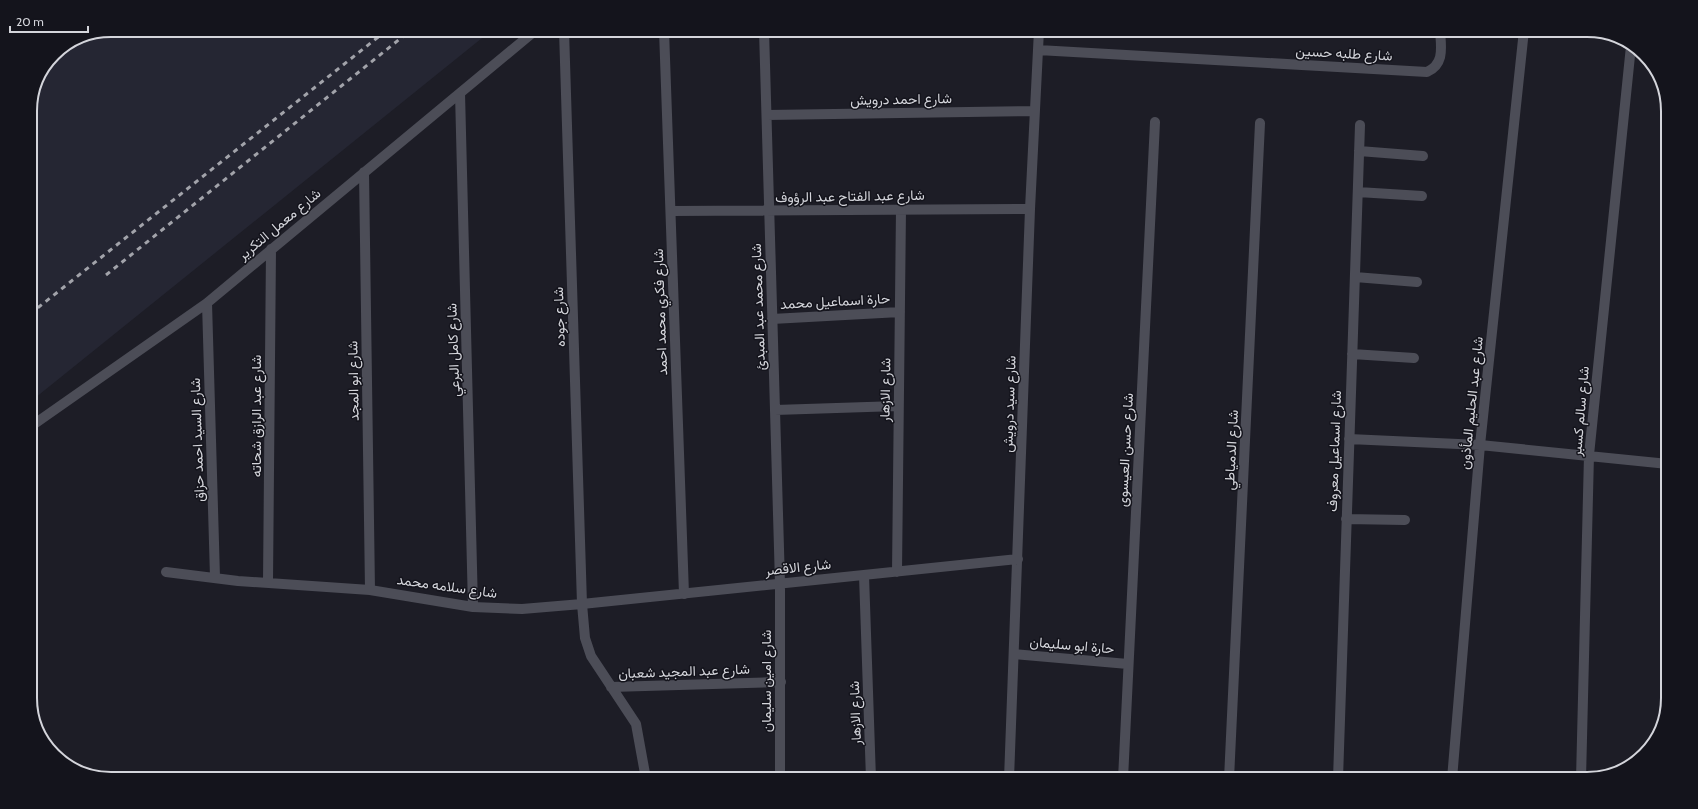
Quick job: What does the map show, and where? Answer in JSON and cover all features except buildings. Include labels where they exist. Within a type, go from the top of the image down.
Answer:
[{"type":"street","name":"شارع معمل التكرير","points":[[37,421],[207,302],[528,37]]},
{"type":"street","name":"شارع جوده","points":[[564,37],[582,604]]},
{"type":"street","name":"شارع فكري محمد احمد","points":[[664,37],[684,594]]},
{"type":"street","name":"شارع محمد عبد المبدئ","points":[[764,37],[780,583]]},
{"type":"street","name":"شارع سيد درويش","points":[[1009,772],[1030,209],[1039,37]]},
{"type":"street","name":"شارع طلبه حسين","points":[[1038,50],[1427,72],[1434,69],[1439,64],[1440,37]]},
{"type":"street","name":"شارع عبد الحليم المأذون","points":[[1453,772],[1480,445],[1523,37]]},
{"type":"street","name":"شارع سالم كسبر","points":[[1581,772],[1589,455],[1630,51]]},
{"type":"street","name":"شارع كامل البرعي","points":[[460,93],[474,607]]},
{"type":"street","name":"شارع احمد درويش","points":[[767,115],[1035,111]]},
{"type":"street","name":"شارع حسن العيسوى","points":[[1123,772],[1154,122]]},
{"type":"street","name":"شارع الدمياطي","points":[[1229,772],[1260,123]]},
{"type":"street","name":"شارع اسماعيل معروف","points":[[1338,772],[1360,125]]},
{"type":"street","points":[[1359,151],[1424,156]]},
{"type":"street","name":"شارع ابو المجد","points":[[364,172],[370,590]]},
{"type":"street","points":[[1358,192],[1422,196]]},
{"type":"street","name":"شارع الازهار","points":[[897,572],[901,209]]},
{"type":"street","name":"شارع عبد الفتاح عبد الرؤوف","points":[[671,210],[769,211],[1030,209]]},
{"type":"street","name":"شارع عبد الرازق شحاته","points":[[268,582],[271,249]]},
{"type":"street","points":[[1355,277],[1417,282]]},
{"type":"street","name":"شارع السيد احمد حزاق","points":[[207,302],[215,577]]},
{"type":"street","name":"حارة اسماعيل محمد","points":[[772,318],[900,312]]},
{"type":"street","points":[[1352,354],[1414,358]]},
{"type":"street","points":[[775,410],[898,406]]},
{"type":"street","points":[[1349,439],[1480,445],[1661,463]]},
{"type":"street","points":[[1346,519],[1406,520]]},
{"type":"street","name":"شارع الاقصر","points":[[582,604],[1018,559]]},
{"type":"street","name":"شارع سلامه محمد","points":[[166,572],[238,581],[370,590],[474,607],[522,609],[582,604]]},
{"type":"street","name":"شارع الازهار","points":[[864,575],[871,772]]},
{"type":"street","name":"شارع امين سليمان","points":[[780,583],[780,772]]},
{"type":"street","points":[[582,604],[585,638],[591,656],[636,724],[645,772]]},
{"type":"street","name":"حارة ابو سليمان","points":[[1014,654],[1128,664]]},
{"type":"street","name":"شارع عبد المجيد شعبان","points":[[611,687],[781,682]]},
{"type":"shaded area","points":[[110,37],[483,37],[37,396],[37,106],[43,82],[49,70],[62,55],[70,49],[87,41],[96,38]]},
{"type":"railway","points":[[37,308],[378,37]]},
{"type":"railway","points":[[106,275],[402,37]]}]
